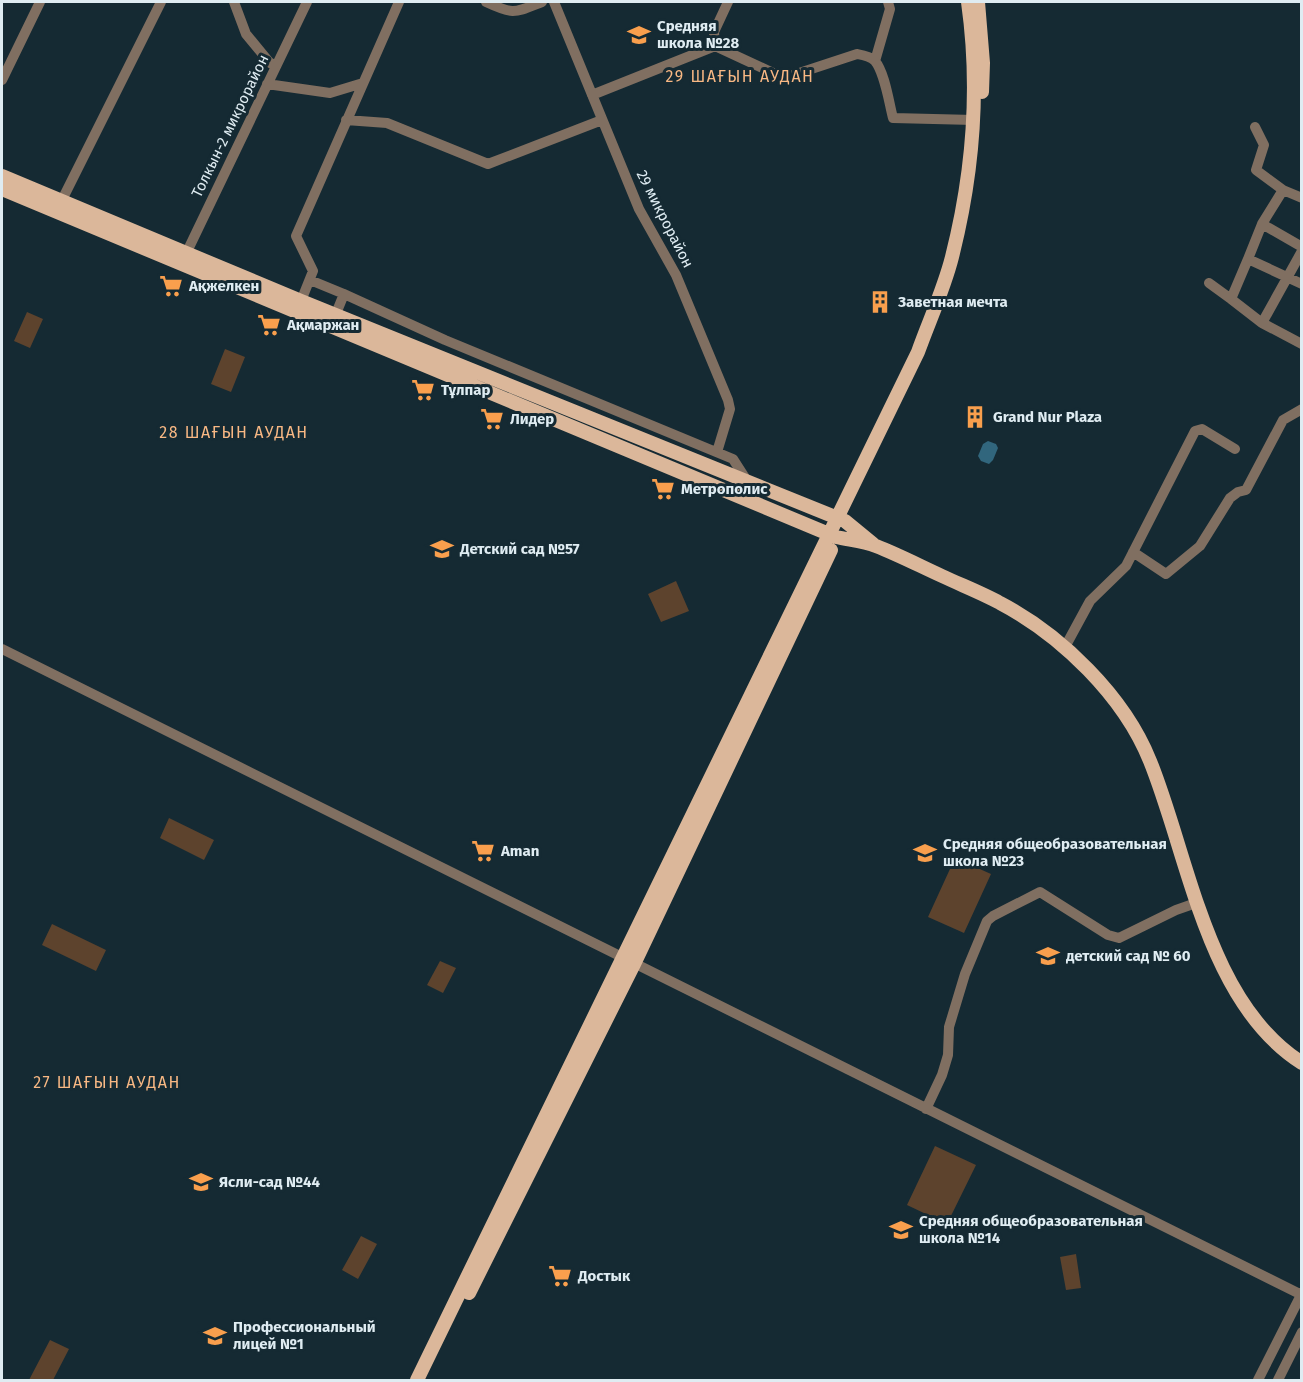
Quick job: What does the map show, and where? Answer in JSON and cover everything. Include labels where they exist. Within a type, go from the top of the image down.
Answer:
[{"type":"main road","points":[[968,2],[974,63],[976,120]]},
{"type":"main road","points":[[427,1380],[909,379],[951,258],[966,184],[984,72],[978,2]]},
{"type":"main road","points":[[2,176],[59,206],[334,320],[841,520],[874,545]]},
{"type":"main road","points":[[2,189],[59,206]]},
{"type":"main road","points":[[184,258],[301,301],[334,320],[745,500],[833,536],[874,545],[1000,602],[1065,647],[1106,689],[1150,759],[1196,903],[1220,960],[1246,1008],[1265,1032],[1302,1064]]},
{"type":"main road","points":[[417,1380],[628,961]]},
{"type":"street","points":[[2,80],[40,2]]},
{"type":"street","points":[[59,206],[161,2]]},
{"type":"street","points":[[234,2],[246,34],[275,66]]},
{"type":"street","name":"Толкын-2 микрорайон","points":[[184,258],[307,2]]},
{"type":"street","points":[[301,301],[313,271],[296,236],[345,120],[399,2]]},
{"type":"street","points":[[486,2],[514,12],[542,2]]},
{"type":"street","name":"29 микрорайон","points":[[554,2],[639,209],[676,275],[728,400],[730,409],[717,453]]},
{"type":"street","points":[[715,46],[714,32],[728,2]]},
{"type":"street","points":[[875,61],[890,9],[888,2]]},
{"type":"street","points":[[592,95],[715,46],[784,78],[857,54],[875,61],[893,118],[976,120]]},
{"type":"street","points":[[267,84],[330,93],[363,83]]},
{"type":"street","points":[[345,120],[387,123],[488,164],[602,120]]},
{"type":"street","points":[[1255,127],[1264,145],[1256,170],[1283,190],[1302,198]]},
{"type":"street","points":[[1231,299],[1262,224],[1283,190]]},
{"type":"street","points":[[1262,224],[1302,249],[1262,323]]},
{"type":"street","points":[[1248,259],[1302,284]]},
{"type":"street","points":[[310,280],[445,340],[734,459],[749,484],[745,500]]},
{"type":"street","points":[[1209,283],[1262,323],[1302,344]]},
{"type":"street","points":[[334,320],[344,294]]},
{"type":"street","points":[[1134,552],[1166,574],[1192,553],[1200,546],[1230,498],[1246,490],[1283,420],[1302,410]]},
{"type":"street","points":[[1065,647],[1090,601],[1126,566],[1195,431],[1202,429],[1235,449]]},
{"type":"street","points":[[2,649],[1301,1294],[1258,1380]]},
{"type":"street","points":[[926,1108],[942,1075],[948,1055],[949,1027],[965,974],[987,921],[993,916],[1040,892],[1108,935],[1119,938],[1176,910],[1196,903]]},
{"type":"street","points":[[1278,1380],[1302,1332]]},
{"type":"shaded area","points":[[27,312],[43,319],[30,348],[14,341]]},
{"type":"shaded area","points":[[225,349],[245,357],[231,392],[211,384]]},
{"type":"shaded area","points":[[676,581],[689,611],[661,622],[648,594]]},
{"type":"shaded area","points":[[169,818],[214,840],[204,860],[160,838]]},
{"type":"shaded area","points":[[955,858],[991,874],[964,933],[928,917]]},
{"type":"shaded area","points":[[52,924],[106,950],[96,971],[42,945]]},
{"type":"shaded area","points":[[440,961],[456,968],[443,993],[427,985]]},
{"type":"shaded area","points":[[935,1146],[976,1165],[947,1224],[907,1205]]},
{"type":"shaded area","points":[[361,1236],[377,1244],[358,1279],[342,1270]]},
{"type":"shaded area","points":[[1076,1254],[1081,1288],[1066,1290],[1060,1257]]},
{"type":"shaded area","points":[[50,1340],[69,1349],[53,1380],[29,1380]]},
{"type":"water","points":[[988,441],[996,444],[998,448],[989,464],[981,461],[978,456],[983,444]]},
{"type":"place","name":"Средняя школа №28","points":[[639,35]]},
{"type":"place","name":"Ақжелкен","points":[[171,286]]},
{"type":"place","name":"Заветная мечта","points":[[880,302]]},
{"type":"place","name":"Ақмаржан","points":[[269,325]]},
{"type":"place","name":"Тұлпар","points":[[423,390]]},
{"type":"place","name":"Grand Nur Plaza","points":[[975,417]]},
{"type":"place","name":"Лидер","points":[[492,419]]},
{"type":"place","name":"Метрополис","points":[[663,489]]},
{"type":"place","name":"Детский сад №57","points":[[442,549]]},
{"type":"place","name":"Aman","points":[[483,851]]},
{"type":"place","name":"Средняя общеобразовательная школа №23","points":[[925,853]]},
{"type":"place","name":"детский сад № 60","points":[[1048,956]]},
{"type":"place","name":"Ясли-сад №44","points":[[201,1182]]},
{"type":"place","name":"Cредняя общеобразовательная школа №14","points":[[901,1230]]},
{"type":"place","name":"Достык","points":[[560,1276]]},
{"type":"place","name":"Профессиональный лицей №1","points":[[215,1336]]},
{"type":"district","name":"29 ШАҒЫН АУДАН","points":[[740,76]]},
{"type":"district","name":"28 ШАҒЫН АУДАН","points":[[234,432]]},
{"type":"district","name":"27 ШАҒЫН АУДАН","points":[[107,1082]]}]
